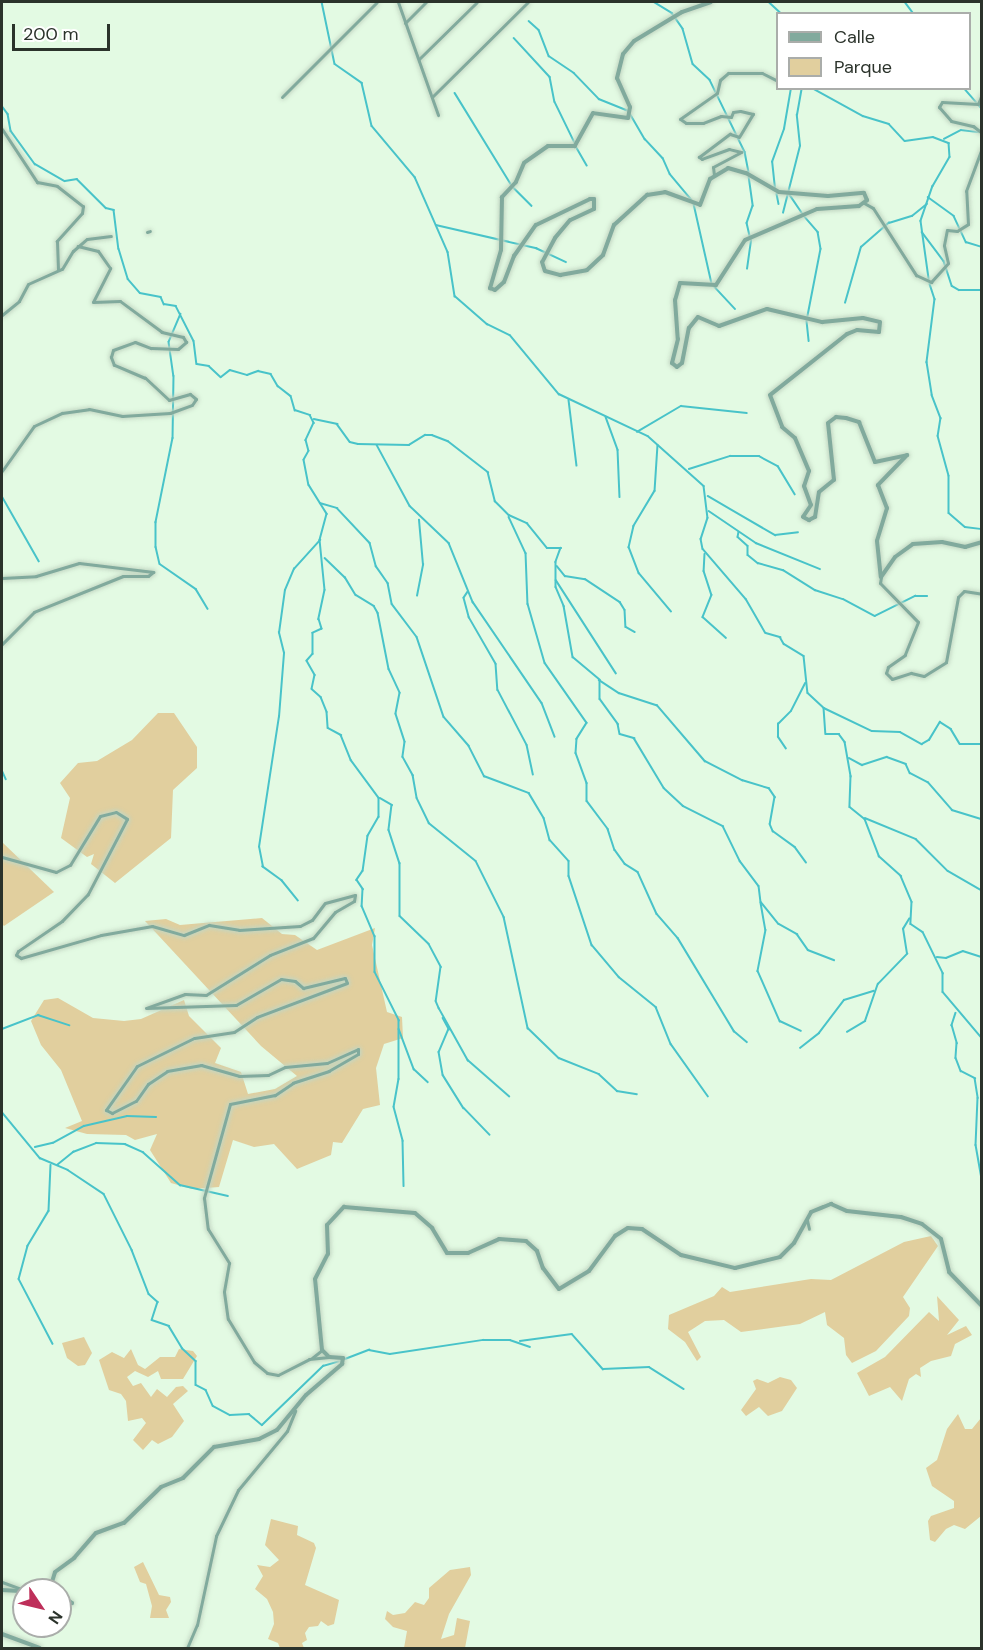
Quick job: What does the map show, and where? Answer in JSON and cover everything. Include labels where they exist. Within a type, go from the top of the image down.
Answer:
[{"type":"street","points":[[282,97],[377,2]]},
{"type":"street","points":[[398,2],[438,115]]},
{"type":"street","points":[[405,23],[426,2]]},
{"type":"street","points":[[418,60],[477,2]]},
{"type":"street","points":[[432,98],[528,2]]},
{"type":"street","points":[[711,2],[682,12],[634,41],[623,54],[617,78],[630,107],[628,118],[593,113],[575,146],[548,146],[524,163],[516,182],[502,197],[501,250],[490,288],[495,290],[504,282],[529,232],[555,214],[594,199],[590,213],[565,224],[542,262],[542,269],[549,272],[576,273],[598,261],[614,225],[647,195],[665,192],[700,205],[714,175],[713,167],[741,152],[729,149],[702,159],[699,157],[730,134],[739,137],[753,114],[733,112],[731,117],[721,116],[703,123],[681,123],[680,119],[717,93],[720,80],[728,73],[762,73],[776,80]]},
{"type":"street","points":[[981,94],[978,104],[939,104],[951,121],[973,126],[981,133]]},
{"type":"street","points":[[2,129],[37,182],[57,186],[83,206],[82,213],[57,241],[58,269]]},
{"type":"street","points":[[882,577],[877,541],[887,508],[878,485],[907,455],[875,462],[859,422],[831,419],[826,430],[834,454],[834,480],[820,490],[817,513],[806,520],[803,517],[811,505],[804,486],[810,471],[769,398],[847,334],[857,330],[879,332],[880,322],[863,318],[822,322],[767,309],[719,326],[695,318],[689,328],[682,363],[677,367],[672,363],[678,339],[675,306],[680,283],[716,285],[745,240],[817,209],[864,203],[873,208],[916,275],[931,282],[948,263],[949,253],[944,245],[947,230],[957,231],[968,224],[966,191],[981,148]]},
{"type":"street","points":[[714,175],[735,168],[779,192],[828,196],[860,192],[867,196],[864,203]]},
{"type":"street","points":[[2,315],[19,301],[28,284],[58,269],[78,246],[92,236],[111,236]]},
{"type":"street","points":[[2,471],[34,426],[62,413],[89,409],[122,416],[170,413],[192,405],[196,399],[190,394],[169,400],[145,378],[114,365],[111,357],[113,350],[135,342],[151,348],[178,349],[186,342],[183,337],[162,332],[120,301],[93,302],[110,274],[108,262],[98,251],[78,246]]},
{"type":"street","points":[[981,542],[965,547],[942,542],[913,544],[895,557],[880,583],[918,622],[905,655],[888,667],[886,673],[892,679],[911,673],[924,676],[946,662],[958,597],[964,591],[981,594]]},
{"type":"street","points":[[2,578],[36,576],[79,563],[153,572],[148,576],[123,576],[34,612],[2,644]]},
{"type":"street","points":[[2,856],[50,872],[64,869],[100,816],[116,812],[127,819],[88,894],[62,921],[18,951],[16,955],[21,958],[101,935],[152,926],[184,935],[209,925],[239,930],[300,927],[312,920],[326,903],[355,895],[354,902],[335,912],[314,938],[270,955],[206,995],[185,994],[147,1008],[236,1005],[281,979],[295,981],[303,988],[345,978],[347,983],[257,1017],[234,1032],[205,1034],[147,1060],[136,1066],[116,1100],[106,1108],[112,1113],[136,1101],[148,1084],[167,1071],[201,1065],[239,1076],[262,1076],[285,1067],[327,1063],[358,1049],[358,1054],[330,1071],[293,1083],[275,1095],[230,1104],[204,1198],[208,1229],[229,1263],[224,1292],[228,1319],[255,1362],[267,1373],[278,1375],[311,1359],[322,1350]]},
{"type":"street","points":[[329,1357],[322,1350],[315,1279],[328,1254],[327,1225],[344,1207],[415,1213],[432,1228],[447,1253],[468,1253],[499,1239],[526,1241],[537,1251],[543,1268],[559,1289],[589,1270],[615,1236],[628,1228],[642,1229],[681,1256],[735,1268],[780,1257],[794,1242],[807,1218],[819,1206],[831,1204],[847,1211],[901,1217],[922,1224],[941,1239],[949,1272],[981,1306]]},
{"type":"street","points":[[807,1218],[809,1229]]},
{"type":"street","points":[[53,1578],[55,1572],[101,1529],[124,1523],[161,1487],[183,1478],[214,1447],[264,1438],[281,1428],[306,1395],[343,1362],[341,1357],[311,1359]]},
{"type":"street","points":[[187,1648],[197,1625],[216,1536],[238,1490],[287,1431],[295,1412]]},
{"type":"street","points":[[2,1634],[40,1648]]},
{"type":"green space","points":[[158,713],[174,713],[197,747],[197,768],[173,790],[171,838],[115,883],[91,864],[94,854],[87,857],[61,838],[70,798],[60,783],[78,763],[97,761],[132,740]]},
{"type":"green space","points":[[2,842],[54,892],[4,926],[2,924]]},
{"type":"green space","points":[[262,918],[282,934],[295,935],[317,950],[375,928],[372,945],[387,1012],[402,1017],[403,1038],[384,1044],[376,1068],[380,1105],[363,1109],[342,1143],[333,1142],[331,1155],[297,1169],[274,1144],[254,1147],[233,1140],[219,1187],[192,1189],[171,1183],[150,1150],[157,1134],[135,1140],[126,1135],[87,1134],[65,1128],[82,1121],[61,1070],[41,1045],[31,1021],[44,1000],[58,998],[93,1018],[124,1021],[141,1019],[184,1000],[189,1016],[221,1048],[215,1063],[241,1072],[248,1094],[275,1089],[297,1076],[261,1046],[145,921],[166,919],[180,925]]},
{"type":"green space","points":[[931,1236],[938,1246],[903,1297],[910,1308],[909,1316],[876,1351],[852,1363],[846,1355],[844,1338],[827,1325],[825,1312],[800,1324],[741,1332],[724,1320],[705,1321],[688,1332],[701,1357],[697,1361],[685,1342],[668,1329],[669,1315],[714,1296],[722,1287],[730,1292],[811,1279],[831,1280],[904,1242]]},
{"type":"green space","points":[[937,1296],[959,1320],[947,1335],[966,1326],[972,1335],[955,1344],[951,1356],[931,1361],[920,1368],[921,1377],[916,1374],[909,1379],[902,1401],[890,1387],[869,1396],[857,1373],[885,1357],[929,1312],[939,1321]]},
{"type":"green space","points":[[84,1337],[92,1353],[85,1365],[78,1366],[67,1358],[62,1343]]},
{"type":"green space","points":[[131,1349],[138,1365],[145,1369],[160,1357],[175,1357],[179,1349],[193,1351],[197,1356],[183,1379],[161,1379],[158,1371],[148,1377],[135,1371],[127,1377],[133,1386],[141,1383],[151,1397],[157,1389],[167,1397],[176,1387],[183,1386],[188,1391],[173,1404],[184,1421],[172,1437],[158,1444],[152,1440],[143,1450],[133,1440],[146,1423],[142,1418],[128,1421],[126,1401],[121,1394],[109,1390],[99,1360],[112,1352],[124,1358]]},
{"type":"green space","points":[[780,1377],[791,1380],[797,1388],[782,1411],[768,1416],[759,1407],[746,1416],[741,1410],[756,1389],[753,1381],[757,1379],[768,1383]]},
{"type":"green space","points":[[958,1414],[965,1429],[972,1429],[981,1418],[981,1516],[965,1529],[954,1525],[946,1529],[935,1542],[930,1540],[928,1521],[931,1516],[954,1508],[954,1501],[932,1486],[926,1468],[937,1460],[947,1429]]},
{"type":"green space","points":[[271,1519],[298,1526],[297,1535],[314,1543],[316,1548],[305,1585],[339,1600],[334,1624],[328,1626],[321,1621],[318,1626],[309,1627],[305,1633],[307,1640],[302,1643],[304,1648],[280,1648],[278,1643],[268,1639],[274,1624],[273,1612],[267,1599],[255,1589],[263,1576],[257,1565],[270,1567],[279,1560],[265,1545]]},
{"type":"green space","points":[[143,1562],[159,1595],[170,1597],[171,1602],[166,1610],[169,1618],[150,1618],[152,1606],[146,1584],[140,1582],[134,1567]]},
{"type":"green space","points":[[470,1567],[471,1575],[449,1614],[441,1639],[454,1635],[457,1618],[470,1621],[465,1648],[404,1648],[407,1631],[393,1627],[385,1619],[387,1611],[393,1615],[405,1613],[415,1602],[424,1605],[429,1598],[429,1588],[450,1570]]},
{"type":"waterway","points":[[322,2],[335,64],[362,83],[372,126],[415,177],[448,252],[455,296],[487,324],[510,335],[559,394],[648,436],[704,486],[708,518],[701,539],[703,549],[746,599],[766,633],[780,637],[784,644],[804,656],[808,693],[824,708],[826,734],[839,734],[845,742],[851,776],[850,807],[865,819],[879,856],[901,876],[912,902],[911,924],[923,932],[943,973],[943,992],[982,1038]]},
{"type":"waterway","points":[[654,2],[672,13],[683,29],[693,64],[710,80],[745,152],[749,172]]},
{"type":"waterway","points":[[769,2],[780,12]]},
{"type":"waterway","points":[[905,2],[912,12]]},
{"type":"waterway","points":[[529,21],[539,30],[549,56],[574,73],[599,99],[628,111]]},
{"type":"waterway","points":[[514,38],[550,77],[555,102],[575,143]]},
{"type":"waterway","points":[[775,189],[772,162],[784,129],[791,90]]},
{"type":"waterway","points":[[783,213],[800,146],[797,115],[802,90]]},
{"type":"waterway","points":[[816,90],[863,116],[889,124],[905,141],[933,137],[949,143],[950,157],[933,186],[921,221],[929,279]]},
{"type":"waterway","points":[[966,90],[982,109]]},
{"type":"waterway","points":[[455,93],[511,184]]},
{"type":"waterway","points":[[2,106],[8,114],[11,131],[35,164],[65,181],[77,179],[106,208],[114,210],[119,249],[128,279],[140,293],[161,297],[164,304],[176,306],[194,341],[197,364],[209,366],[221,377],[230,370],[247,375],[258,371],[271,374],[278,386],[291,396],[295,410],[310,415],[314,423],[306,440],[309,451],[304,460],[309,485],[327,514],[320,540],[325,590],[319,619],[322,629],[313,633],[313,654],[307,661],[315,675],[312,689],[321,697],[327,712],[328,728],[341,735],[351,760],[379,798],[379,817],[368,836],[363,871],[357,880],[363,889],[362,906],[375,936],[375,972],[399,1020],[399,1079],[394,1107],[403,1141],[404,1186]]},
{"type":"waterway","points":[[631,115],[645,139],[663,158],[670,174],[692,200]]},
{"type":"waterway","points":[[944,139],[961,130],[978,132]]},
{"type":"waterway","points":[[577,148],[587,165]]},
{"type":"waterway","points":[[749,176],[753,206],[747,223],[750,236]]},
{"type":"waterway","points":[[514,188],[532,206]]},
{"type":"waterway","points":[[777,194],[779,204]]},
{"type":"waterway","points":[[790,195],[802,213]]},
{"type":"waterway","points":[[928,197],[954,216],[966,242],[982,247]]},
{"type":"waterway","points":[[694,204],[712,284],[735,309]]},
{"type":"waterway","points":[[845,303],[861,247],[889,223],[912,216],[927,204]]},
{"type":"waterway","points":[[805,217],[818,232],[821,249],[808,316]]},
{"type":"waterway","points":[[436,225],[536,248],[566,262]]},
{"type":"waterway","points":[[922,232],[944,261],[952,286],[959,290],[982,290]]},
{"type":"waterway","points":[[747,269],[751,240]]},
{"type":"waterway","points":[[930,284],[935,299],[927,362],[932,395],[941,418],[938,436],[949,476],[949,513],[965,527],[982,529]]},
{"type":"waterway","points":[[181,314],[169,342],[174,376],[173,438],[156,522],[156,547],[160,564],[196,589],[208,609]]},
{"type":"waterway","points":[[807,321],[809,341]]},
{"type":"waterway","points":[[569,400],[577,466]]},
{"type":"waterway","points":[[637,432],[681,406],[747,413]]},
{"type":"waterway","points":[[606,417],[618,450],[620,497]]},
{"type":"waterway","points":[[314,419],[337,424],[350,442],[358,444],[409,445],[425,435],[432,435],[448,441],[488,472],[495,501],[509,515],[527,523],[547,548],[561,548],[556,562],[556,587],[564,606],[573,657],[600,680],[600,699],[618,724],[620,734],[634,738],[664,788],[683,806],[723,826],[740,861],[759,886],[761,902],[779,924],[797,934],[808,950],[834,960]]},
{"type":"waterway","points":[[377,445],[410,506],[449,543],[473,602],[542,703],[555,737]]},
{"type":"waterway","points":[[658,445],[655,491],[634,526],[629,547],[639,573],[671,611]]},
{"type":"waterway","points":[[689,469],[730,456],[759,456],[778,466],[795,494]]},
{"type":"waterway","points":[[2,496],[39,561]]},
{"type":"waterway","points":[[708,496],[775,535],[798,532]]},
{"type":"waterway","points":[[320,503],[337,508],[370,543],[376,566],[388,583],[392,604],[417,637],[444,717],[469,746],[484,776],[529,793],[544,818],[550,840],[569,861],[569,876],[592,945],[619,977],[656,1007],[671,1044],[708,1096]]},
{"type":"waterway","points":[[709,511],[756,543],[820,569]]},
{"type":"waterway","points":[[509,517],[526,553],[528,604],[545,663],[587,723],[577,739],[576,753],[587,783],[587,801],[608,829],[615,850],[625,864],[638,872],[657,914],[678,938],[734,1031],[747,1042]]},
{"type":"waterway","points":[[417,596],[423,565],[419,520]]},
{"type":"waterway","points":[[739,532],[738,537],[748,546],[748,555],[758,563],[783,570],[815,590],[843,599],[875,616],[915,596],[927,596]]},
{"type":"waterway","points":[[298,901],[282,881],[263,867],[259,847],[279,717],[284,653],[279,633],[285,590],[294,569],[320,540]]},
{"type":"waterway","points":[[705,554],[704,571],[712,595],[703,617],[726,638]]},
{"type":"waterway","points":[[325,558],[345,577],[356,595],[374,606],[378,613],[389,669],[400,693],[396,714],[405,742],[403,757],[413,775],[417,798],[429,823],[476,861],[504,917],[528,1028],[559,1058],[599,1074],[617,1091],[637,1094]]},
{"type":"waterway","points":[[557,566],[565,576],[585,579],[620,602],[625,610],[626,627],[635,632]]},
{"type":"waterway","points":[[556,580],[616,673]]},
{"type":"waterway","points":[[468,592],[464,598],[469,617],[496,664],[498,690],[527,745],[533,774]]},
{"type":"waterway","points":[[599,680],[619,693],[657,705],[705,761],[742,780],[769,788],[775,797],[770,824],[773,831],[795,847],[806,862]]},
{"type":"waterway","points":[[786,749],[778,737],[778,724],[791,711],[805,683]]},
{"type":"waterway","points":[[824,708],[872,731],[900,732],[922,744],[929,740],[940,722],[951,729],[960,744],[982,744]]},
{"type":"waterway","points":[[849,758],[862,765],[887,757],[906,764],[910,773],[928,782],[952,810],[982,819]]},
{"type":"waterway","points":[[2,770],[6,779]]},
{"type":"waterway","points":[[380,798],[392,805],[389,830],[400,863],[400,916],[429,944],[441,967],[436,1001],[439,1008],[468,1060],[509,1096]]},
{"type":"waterway","points":[[865,818],[916,839],[948,871],[982,891]]},
{"type":"waterway","points":[[761,903],[766,930],[758,971],[780,1021],[801,1031]]},
{"type":"waterway","points":[[847,1032],[865,1021],[878,984],[907,954],[903,929],[909,919]]},
{"type":"waterway","points":[[937,957],[946,958],[963,951],[982,957]]},
{"type":"waterway","points":[[800,1048],[819,1033],[844,1000],[874,991]]},
{"type":"waterway","points":[[956,1013],[952,1025],[957,1043],[956,1058],[961,1071],[975,1078],[978,1098],[976,1145],[982,1180]]},
{"type":"waterway","points":[[2,1029],[38,1015],[69,1025]]},
{"type":"waterway","points":[[443,1018],[449,1029],[439,1052],[443,1075],[464,1108],[490,1135]]},
{"type":"waterway","points":[[399,1029],[414,1069],[428,1082]]},
{"type":"waterway","points":[[2,1112],[40,1158],[68,1170],[104,1194],[132,1250],[149,1294],[158,1302],[152,1320],[169,1326],[182,1348],[196,1361],[196,1385],[206,1390],[213,1406],[230,1415],[249,1414],[262,1425],[323,1366],[340,1361]]},
{"type":"waterway","points":[[35,1147],[53,1143],[84,1126],[127,1116],[156,1117]]},
{"type":"waterway","points":[[57,1165],[73,1152],[96,1143],[125,1144],[143,1152],[180,1185],[228,1196]]},
{"type":"waterway","points":[[51,1165],[49,1211],[28,1246],[19,1279],[53,1344]]},
{"type":"waterway","points":[[520,1341],[572,1334],[603,1369],[649,1367],[684,1389]]},
{"type":"waterway","points":[[345,1359],[369,1350],[390,1354],[483,1340],[510,1340],[530,1347]]}]
